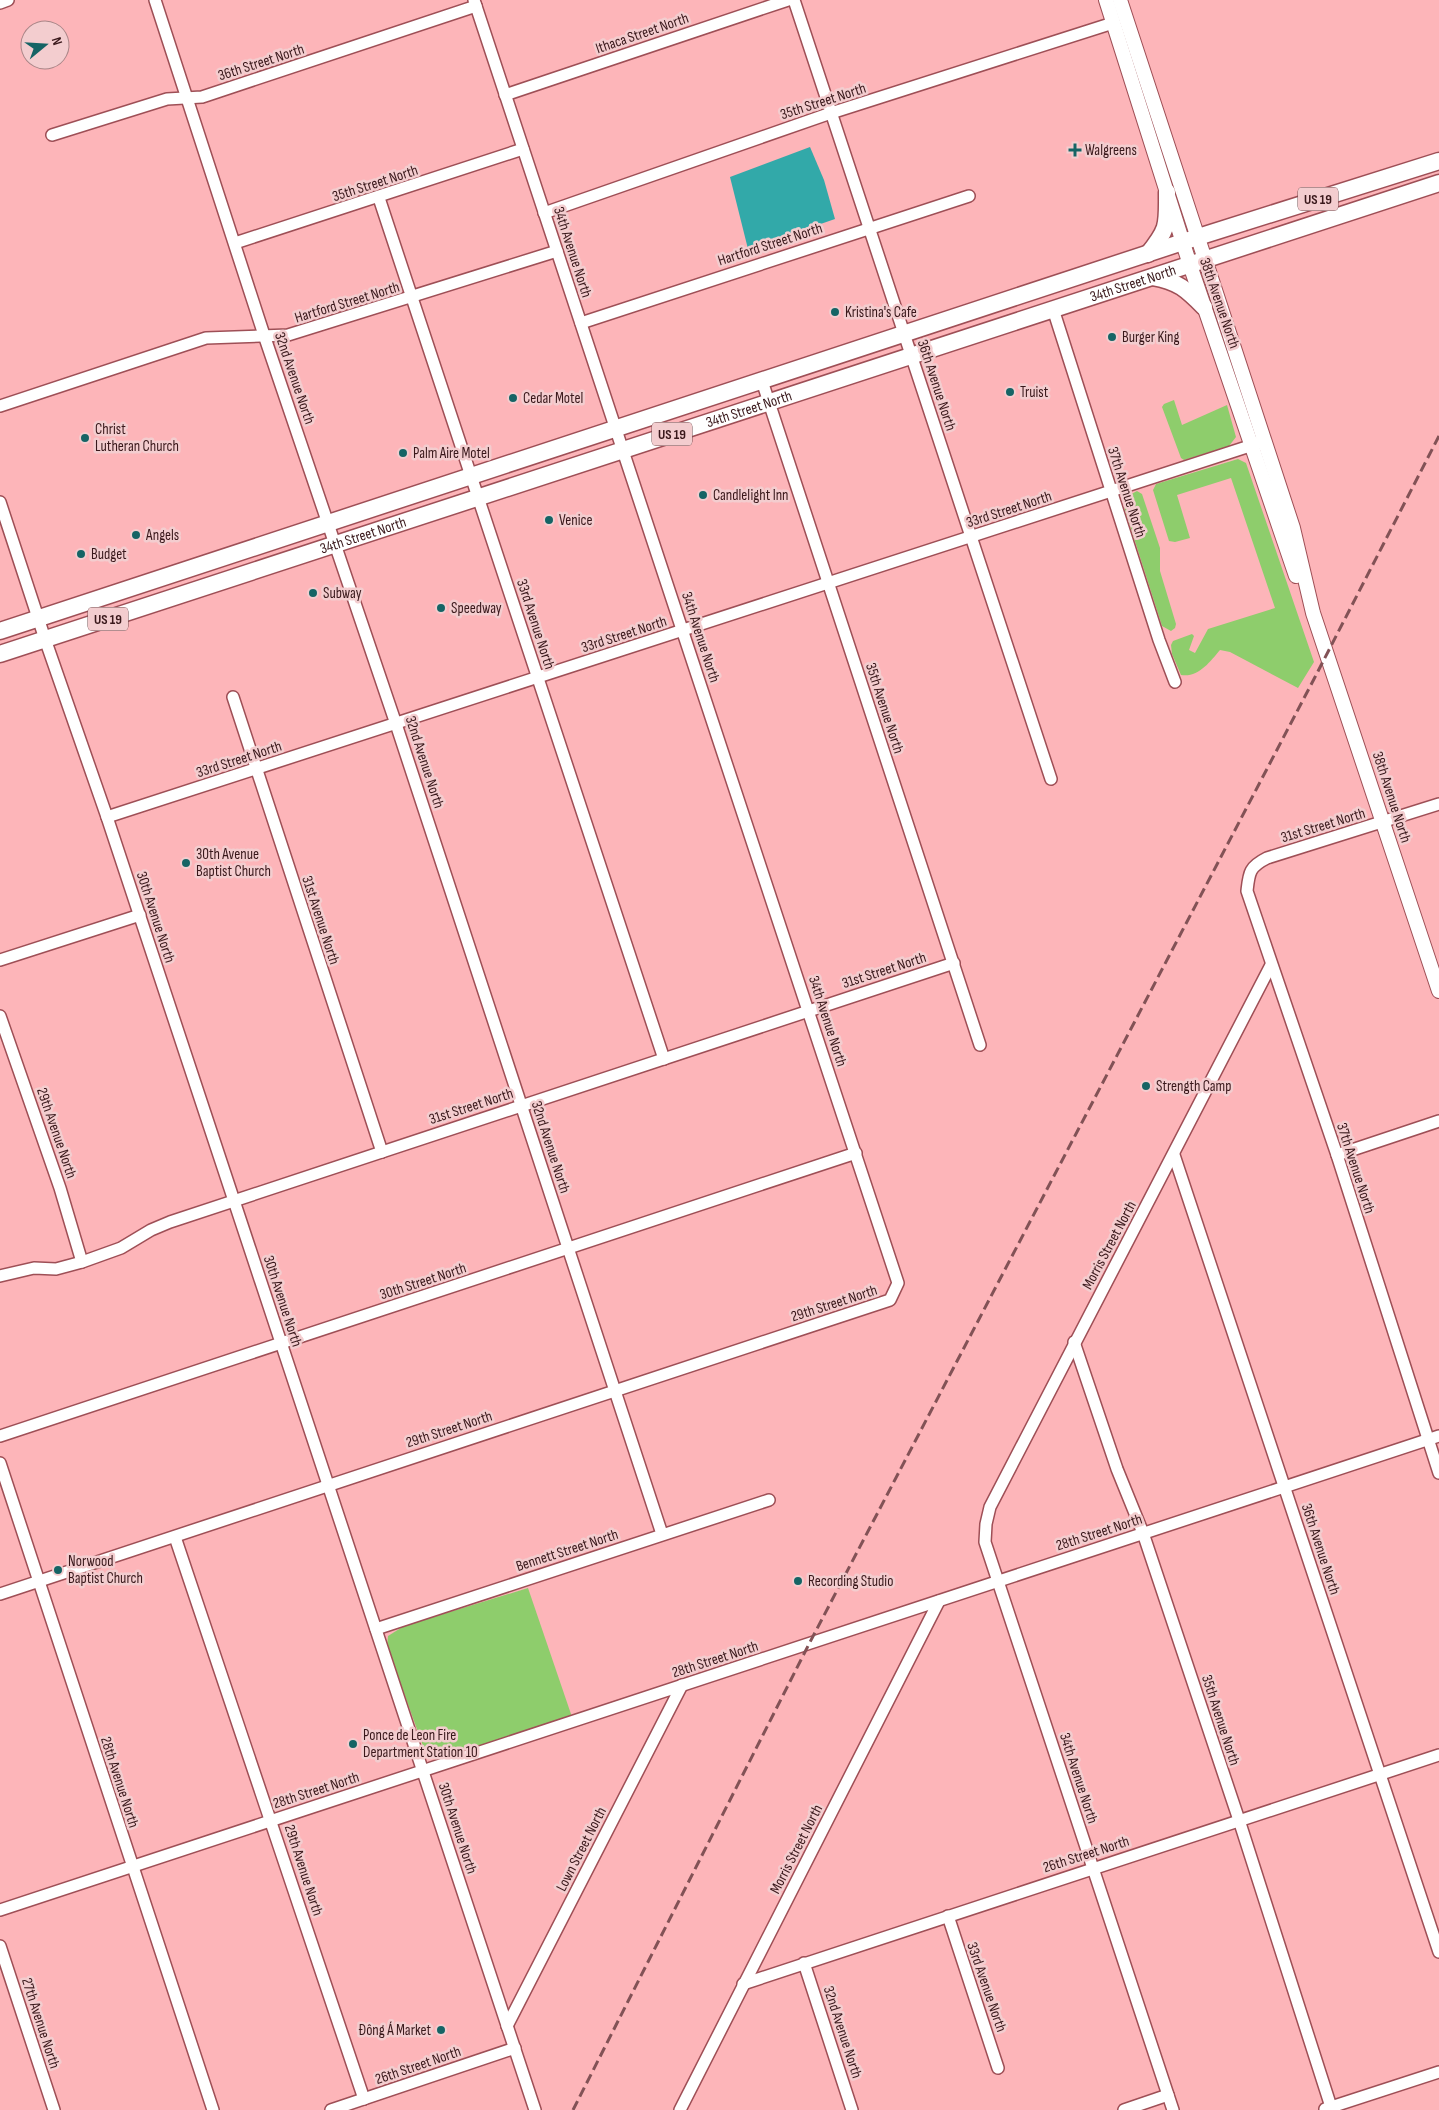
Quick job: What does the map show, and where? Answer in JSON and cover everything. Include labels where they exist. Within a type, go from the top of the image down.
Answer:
[{"type":"highway","name":"34th Street North","points":[[0,631],[1190,240],[1439,161]]},
{"type":"highway","name":"34th Street North","points":[[0,654],[1439,183]]},
{"type":"highway","points":[[1148,254],[1164,232],[1167,219],[1167,192]]},
{"type":"highway","points":[[1151,277],[1169,280],[1181,286],[1204,307]]},
{"type":"highway","points":[[996,328],[1001,320],[1034,305],[1046,288]]},
{"type":"main road","name":"38th Avenue North","points":[[1106,0],[1167,192],[1190,240],[1206,259],[1293,528],[1313,613]]},
{"type":"main road","name":"38th Avenue North","points":[[1120,0],[1190,240],[1190,265],[1297,577],[1313,613],[1439,991]]},
{"type":"street","points":[[0,2],[8,0]]},
{"type":"street","name":"32nd Avenue North","points":[[155,0],[264,335],[396,724],[522,1105],[662,1534]]},
{"type":"street","name":"Ithaca Street North","points":[[506,95],[788,0]]},
{"type":"street","name":"36th Avenue North","points":[[794,0],[1051,779]]},
{"type":"street","name":"36th Street North","points":[[52,135],[167,98],[202,96],[475,3]]},
{"type":"street","name":"34th Avenue North","points":[[475,3],[621,450],[683,630],[898,1283]]},
{"type":"street","name":"35th Street North","points":[[544,213],[831,113],[1113,23]]},
{"type":"street","name":"35th Street North","points":[[234,243],[379,198],[523,149]]},
{"type":"street","name":"Hartford Street North","points":[[581,323],[969,196]]},
{"type":"street","name":"33rd Avenue North","points":[[379,198],[664,1059]]},
{"type":"street","name":"Hartford Street North","points":[[0,406],[206,338],[288,335],[413,298],[556,251]]},
{"type":"street","name":"37th Avenue North","points":[[1053,309],[1111,492],[1175,682]]},
{"type":"street","name":"35th Avenue North","points":[[762,381],[980,1045]]},
{"type":"street","name":"33rd Street North","points":[[107,817],[1265,442]]},
{"type":"street","name":"30th Avenue North","points":[[0,502],[45,640],[140,915],[535,2110]]},
{"type":"street","points":[[190,569],[197,590]]},
{"type":"street","name":"31st Avenue North","points":[[233,697],[382,1152]]},
{"type":"street","name":"31st Street North","points":[[1249,873],[1256,863],[1267,858],[1384,823],[1439,804]]},
{"type":"street","name":"37th Avenue North","points":[[1249,873],[1247,891],[1433,1438],[1439,1473]]},
{"type":"street","points":[[0,960],[140,915]]},
{"type":"street","name":"31st Street North","points":[[0,1276],[34,1268],[56,1269],[82,1262],[121,1248],[151,1230],[170,1222],[954,963]]},
{"type":"street","name":"Morris Street North","points":[[985,1542],[986,1524],[990,1507],[1271,965]]},
{"type":"street","name":"29th Avenue North","points":[[0,1016],[60,1188],[82,1262]]},
{"type":"street","points":[[1337,1155],[1439,1121]]},
{"type":"street","name":"30th Street North","points":[[0,1436],[856,1153]]},
{"type":"street","name":"36th Avenue North","points":[[1174,1155],[1439,1952]]},
{"type":"street","name":"29th Street North","points":[[0,1594],[890,1300],[898,1283]]},
{"type":"street","name":"35th Avenue North","points":[[1074,1342],[1117,1469],[1143,1534],[1239,1820],[1329,2109]]},
{"type":"street","name":"28th Street North","points":[[0,1910],[1433,1438]]},
{"type":"street","name":"28th Avenue North","points":[[0,1463],[214,2110]]},
{"type":"street","name":"Bennett Street North","points":[[376,1629],[769,1500]]},
{"type":"street","name":"29th Avenue North","points":[[175,1537],[272,1820],[364,2099]]},
{"type":"street","name":"34th Avenue North","points":[[985,1542],[1173,2110]]},
{"type":"street","name":"Morris Street North","points":[[680,2110],[938,1601]]},
{"type":"street","name":"Lown Street North","points":[[507,2026],[682,1685]]},
{"type":"street","name":"26th Street North","points":[[743,1984],[1439,1755]]},
{"type":"street","name":"33rd Avenue North","points":[[948,1916],[998,2068]]},
{"type":"street","name":"27th Avenue North","points":[[0,1946],[54,2110]]},
{"type":"street","name":"32nd Avenue North","points":[[804,1964],[852,2110]]},
{"type":"street","name":"26th Street North","points":[[331,2110],[515,2048]]},
{"type":"street","points":[[1329,2109],[1439,2072]]},
{"type":"street","points":[[1124,2110],[1168,2095]]},
{"type":"green space","points":[[1174,400],[1182,425],[1227,405],[1236,437],[1229,446],[1184,460],[1181,458],[1162,407],[1164,404]]},
{"type":"green space","points":[[1238,459],[1246,463],[1314,662],[1298,688],[1230,652],[1220,650],[1198,672],[1181,675],[1172,654],[1171,645],[1173,641],[1192,634],[1194,636],[1189,650],[1195,653],[1208,629],[1275,608],[1231,478],[1177,495],[1190,538],[1175,542],[1169,541],[1153,490],[1156,484]]},
{"type":"green space","points":[[1137,491],[1142,494],[1160,548],[1160,571],[1176,624],[1175,628],[1171,631],[1162,626],[1125,510],[1126,497]]},
{"type":"green space","points":[[528,1588],[572,1717],[440,1758],[423,1746],[387,1646],[388,1636],[404,1626]]},
{"type":"water","points":[[810,147],[824,180],[835,219],[748,249],[730,177]]},
{"type":"railway","points":[[573,2110],[809,1644],[1314,679],[1439,436]]},
{"type":"place","name":"Walgreens","points":[[1075,150]]},
{"type":"place","name":"Kristina's Cafe","points":[[835,312]]},
{"type":"place","name":"Burger King","points":[[1112,337]]},
{"type":"place","name":"Truist","points":[[1010,392]]},
{"type":"place","name":"Cedar Motel","points":[[513,398]]},
{"type":"place","name":"Christ Lutheran Church","points":[[85,438]]},
{"type":"place","name":"Palm Aire Motel","points":[[403,453]]},
{"type":"place","name":"Candlelight Inn","points":[[703,495]]},
{"type":"place","name":"Venice","points":[[549,520]]},
{"type":"place","name":"Angels","points":[[136,535]]},
{"type":"place","name":"Budget","points":[[81,554]]},
{"type":"place","name":"Subway","points":[[313,593]]},
{"type":"place","name":"Speedway","points":[[441,608]]},
{"type":"place","name":"30th Avenue Baptist Church","points":[[186,863]]},
{"type":"place","name":"Strength Camp","points":[[1146,1086]]},
{"type":"place","name":"Norwood Baptist Church","points":[[58,1570]]},
{"type":"place","name":"Recording Studio","points":[[798,1581]]},
{"type":"place","name":"Ponce de Leon Fire Department Station 10","points":[[353,1744]]},
{"type":"place","name":"Đông Á Market","points":[[441,2030]]}]
